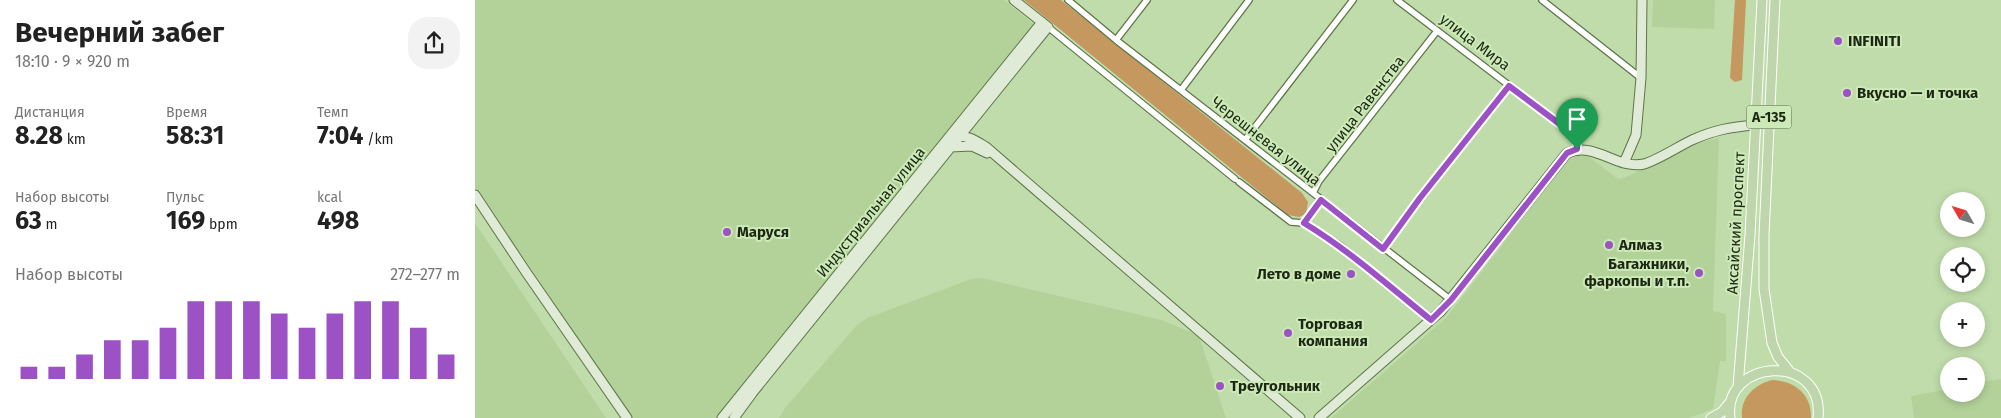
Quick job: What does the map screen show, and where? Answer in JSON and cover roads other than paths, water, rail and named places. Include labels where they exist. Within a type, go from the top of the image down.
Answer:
[{"type":"main road","name":"Аксайский проспект","points":[[1738,387],[1749,244],[1762,0]]},
{"type":"main road","name":"Аксайский проспект","points":[[1775,0],[1763,289],[1772,343],[1778,357],[1790,372],[1801,378],[1810,388],[1816,398],[1819,410],[1818,418]]},
{"type":"main road","points":[[1711,418],[1722,412],[1731,401],[1738,387],[1755,373],[1775,369],[1790,372]]},
{"type":"main road","points":[[1730,418],[1731,401]]},
{"type":"street","points":[[1014,0],[1291,222],[1304,223],[1342,247],[1431,320]]},
{"type":"street","name":"Черешневая улица","points":[[1068,0],[1116,40],[1451,300]]},
{"type":"street","points":[[1116,40],[1147,0]]},
{"type":"street","points":[[1181,90],[1249,0]]},
{"type":"street","points":[[1245,140],[1353,0]]},
{"type":"street","name":"улица Мира","points":[[1397,0],[1577,137],[1577,149]]},
{"type":"street","points":[[1542,0],[1641,78]]},
{"type":"street","points":[[1624,163],[1636,134],[1641,78],[1642,0]]},
{"type":"street","points":[[949,143],[960,135],[1045,25]]},
{"type":"street","name":"Индустриальная улица","points":[[722,418],[777,357],[1045,25]]},
{"type":"street","name":"улица Равенства","points":[[1313,193],[1319,181],[1437,31]]},
{"type":"street","points":[[1383,249],[1420,198],[1509,86]]},
{"type":"street","points":[[1319,418],[1431,320],[1451,300],[1567,153],[1577,149],[1604,155],[1624,163],[1644,164],[1721,128],[1755,125]]},
{"type":"street","points":[[960,135],[974,139],[1012,169],[1300,418]]},
{"type":"street","points":[[949,143],[972,146],[983,150],[1012,169]]},
{"type":"street","points":[[475,195],[627,418]]},
{"type":"street","points":[[1304,223],[1321,200]]},
{"type":"street","name":"Индустриальная улица","points":[[734,418],[777,357]]},
{"type":"place","name":"INFINITI","points":[[1838,41]]},
{"type":"place","name":"Вкусно — и точка","points":[[1847,93]]},
{"type":"place","name":"Маруся","points":[[727,232]]},
{"type":"place","name":"Алмаз","points":[[1609,245]]},
{"type":"place","name":"Багажники, фаркопы и т.п.","points":[[1699,273]]},
{"type":"place","name":"Лето в доме","points":[[1351,274]]},
{"type":"place","name":"Торговая компания","points":[[1288,333]]},
{"type":"place","name":"Треугольник","points":[[1220,386]]}]
